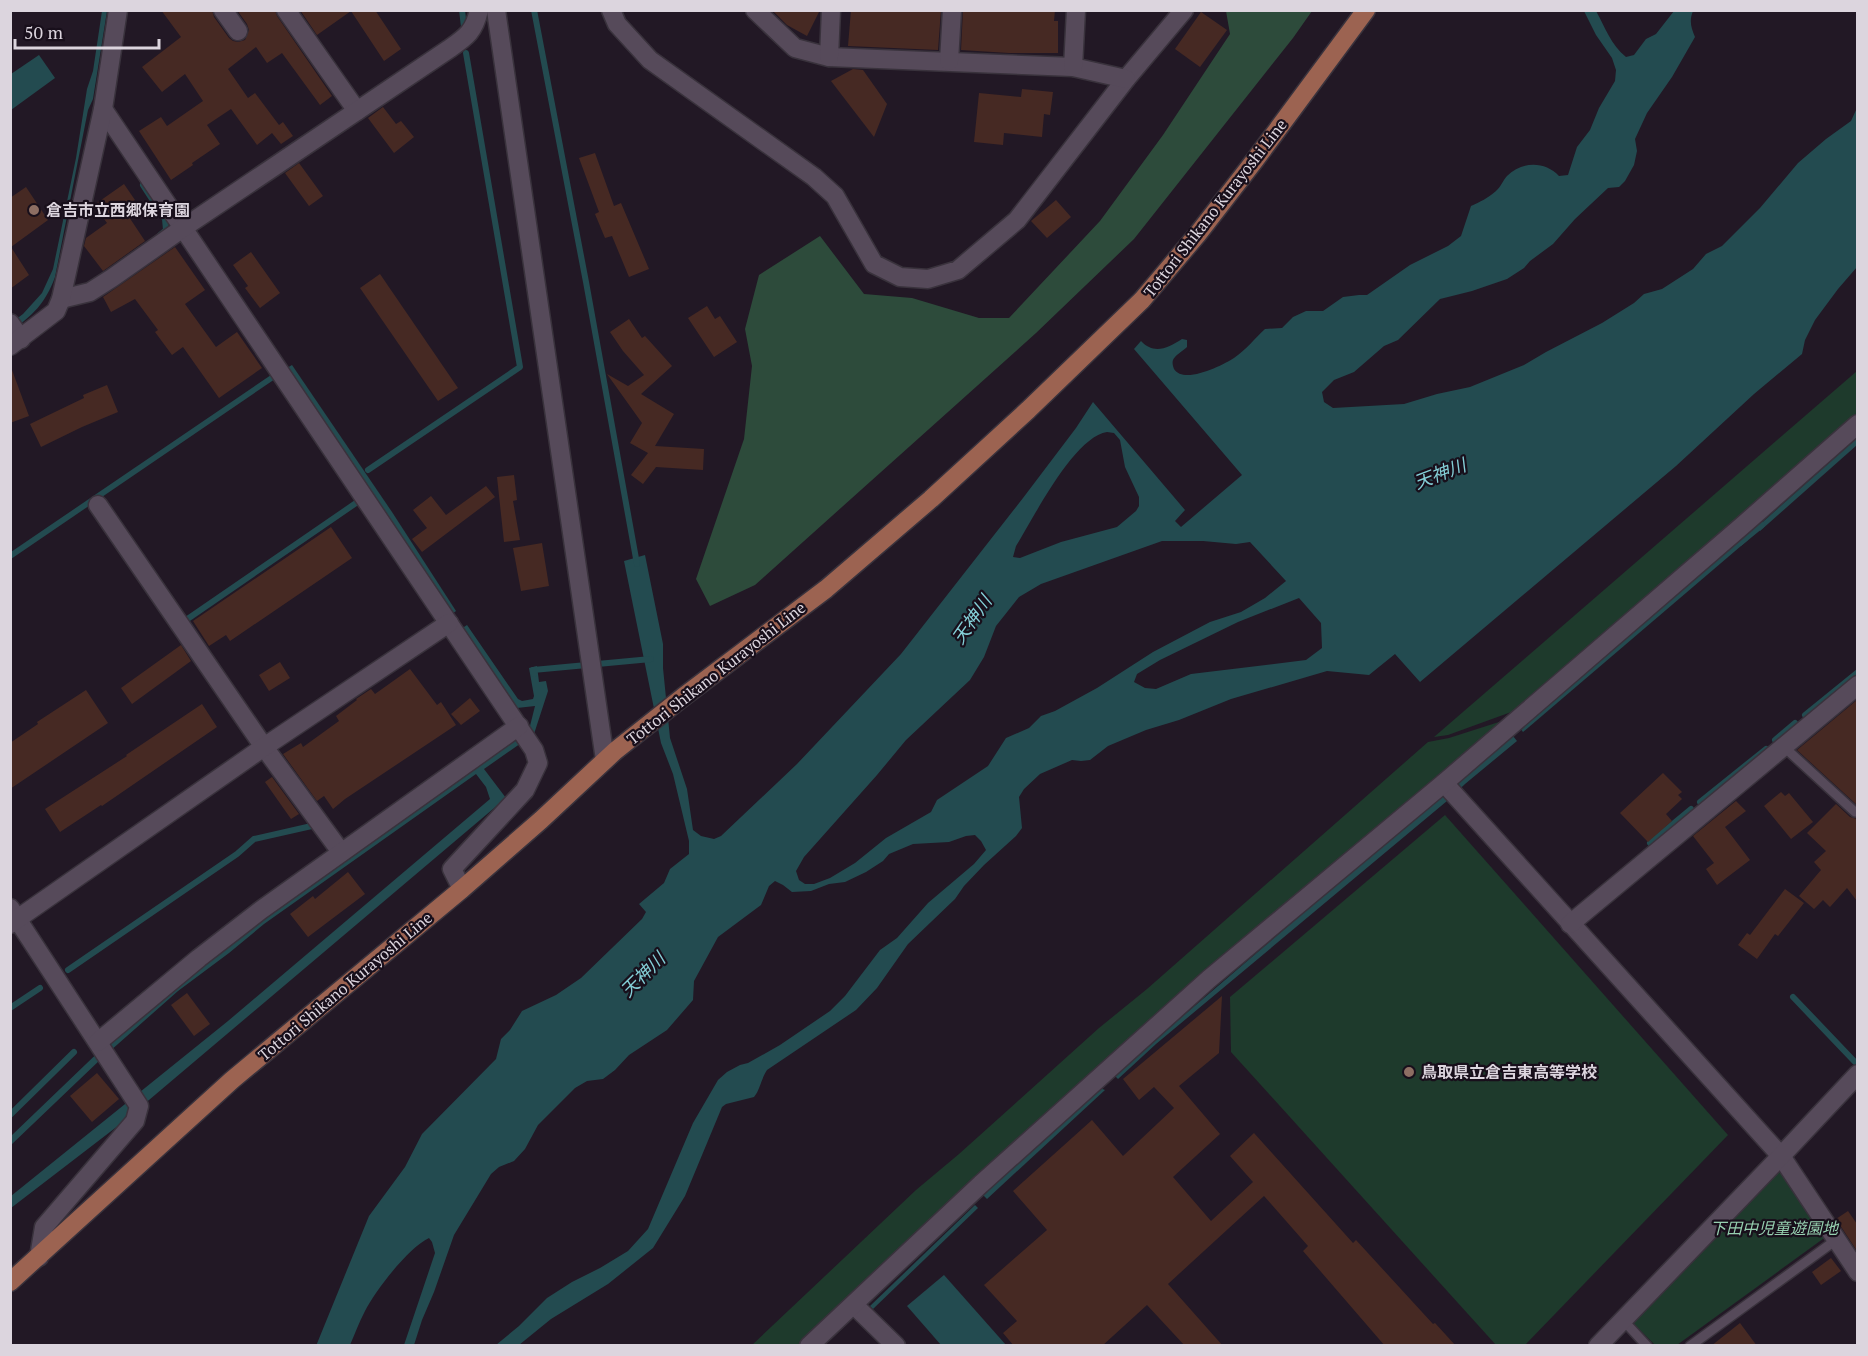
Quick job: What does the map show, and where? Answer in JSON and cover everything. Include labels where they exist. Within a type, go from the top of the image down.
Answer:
[{"type":"main road","name":"Tottori Shikano Kurayoshi Line","points":[[10,1282],[232,1080],[462,889],[541,820],[610,755],[826,589],[931,499],[1028,410],[1142,300],[1197,235],[1366,10]]},
{"type":"street","points":[[10,323],[16,342],[56,311],[61,299],[104,109],[118,10]]},
{"type":"street","points":[[223,10],[238,31]]},
{"type":"street","points":[[286,10],[357,111]]},
{"type":"street","points":[[61,299],[90,292],[468,36],[476,24],[479,10]]},
{"type":"street","points":[[496,10],[610,755]]},
{"type":"street","points":[[611,10],[617,24],[650,60],[814,177],[835,196],[874,264],[900,277],[928,279],[958,270],[1017,220],[1126,79],[1184,10]]},
{"type":"street","points":[[755,10],[795,48],[829,57],[1073,67],[1126,79]]},
{"type":"street","points":[[829,57],[831,10]]},
{"type":"street","points":[[949,61],[952,10]]},
{"type":"street","points":[[1073,67],[1076,10]]},
{"type":"street","points":[[104,109],[534,750],[538,763],[525,790],[452,869],[462,889]]},
{"type":"street","points":[[809,1346],[981,1184],[1209,979],[1444,783],[1857,424]]},
{"type":"street","points":[[98,506],[264,747],[341,852]]},
{"type":"street","points":[[39,1257],[44,1227],[135,1120],[140,1106],[13,917],[449,623]]},
{"type":"street","points":[[1570,924],[1857,685]]},
{"type":"street","points":[[98,1042],[261,910],[519,726]]},
{"type":"street","points":[[1444,783],[1781,1156],[1857,1272]]},
{"type":"street","points":[[1598,1346],[1857,1074]]},
{"type":"street","points":[[854,1305],[896,1346]]},
{"type":"lane","points":[[1783,746],[1857,812]]},
{"type":"lane","points":[[1690,1346],[1836,1240]]},
{"type":"lane","points":[[1623,1320],[1647,1346]]},
{"type":"green space","points":[[1857,371],[1857,416],[1514,711],[1448,735],[1434,737]]},
{"type":"green space","points":[[1499,722],[1500,724],[1254,931],[1109,1057],[798,1345],[751,1346],[916,1190],[1428,742],[1449,738]]},
{"type":"green space","points":[[1445,815],[1728,1135],[1525,1345],[1496,1345],[1231,1052],[1230,997]]},
{"type":"green space","name":"下田中児童遊園地","points":[[1780,1167],[1827,1236],[1677,1345],[1655,1345],[1631,1321]]},
{"type":"shaded area","points":[[1226,11],[1312,11],[1134,239],[1036,333],[755,585],[710,606],[696,579],[744,439],[752,366],[745,329],[759,275],[820,236],[864,294],[912,298],[979,318],[1009,318],[1100,221],[1163,135],[1230,34]]},
{"type":"water","points":[[102,11],[107,11],[93,99],[88,110],[55,277],[38,308],[11,331],[11,323],[23,314],[42,293],[53,269],[76,158],[87,89],[93,71]]},
{"type":"water","name":"天神川","points":[[1584,11],[1596,11],[1612,41],[1626,57],[1634,55],[1646,39],[1656,34],[1674,11],[1693,11],[1691,24],[1695,37],[1672,77],[1647,113],[1635,139],[1637,151],[1634,165],[1625,181],[1619,187],[1608,188],[1575,219],[1553,244],[1507,279],[1440,299],[1398,340],[1384,346],[1354,372],[1334,380],[1322,392],[1324,402],[1333,408],[1404,404],[1470,387],[1524,365],[1602,323],[1644,294],[1662,289],[1693,269],[1706,254],[1722,246],[1760,208],[1798,163],[1851,121],[1857,108],[1857,267],[1815,320],[1805,340],[1802,354],[1754,394],[1676,466],[1420,682],[1395,654],[1369,675],[1327,671],[1231,699],[1108,746],[1090,760],[1072,760],[1040,774],[1019,797],[1022,828],[1016,836],[984,865],[955,899],[908,944],[877,988],[856,1010],[767,1070],[754,1097],[722,1107],[685,1196],[653,1248],[608,1284],[551,1319],[519,1345],[496,1345],[547,1298],[628,1251],[648,1229],[693,1123],[718,1080],[727,1072],[780,1045],[830,1011],[845,996],[880,950],[897,938],[928,903],[974,864],[986,850],[975,835],[966,836],[949,842],[913,844],[889,854],[883,861],[866,872],[845,882],[829,884],[811,891],[792,892],[775,881],[769,886],[761,905],[718,937],[694,981],[693,1000],[667,1030],[629,1055],[603,1079],[587,1081],[575,1088],[538,1125],[525,1149],[514,1161],[499,1167],[491,1174],[454,1235],[414,1345],[404,1345],[435,1253],[429,1238],[412,1250],[384,1281],[365,1311],[350,1345],[316,1346],[369,1216],[405,1167],[422,1134],[496,1059],[501,1039],[510,1030],[522,1011],[556,995],[581,978],[642,919],[646,912],[639,904],[664,883],[670,869],[689,854],[689,841],[673,774],[661,743],[624,561],[645,555],[663,644],[670,738],[687,789],[693,830],[701,836],[714,839],[721,836],[797,764],[901,654],[1023,498],[1093,402],[1185,510],[1175,521],[1181,527],[1242,475],[1134,349],[1141,341],[1151,348],[1161,349],[1182,339],[1187,340],[1187,347],[1173,360],[1174,369],[1186,375],[1213,369],[1238,355],[1265,329],[1282,328],[1293,317],[1306,311],[1323,311],[1343,297],[1367,295],[1410,265],[1448,246],[1461,236],[1471,206],[1496,191],[1513,171],[1526,165],[1540,165],[1559,176],[1568,175],[1577,147],[1590,130],[1599,108],[1615,81],[1616,70],[1612,58],[1596,35]],"holes":[[[1107,432],[1114,433],[1120,440],[1125,467],[1139,497],[1139,506],[1136,511],[1117,527],[1061,542],[1020,558],[1013,557],[1016,546],[1068,463],[1094,437]],[[1162,541],[1236,544],[1250,542],[1286,581],[1265,598],[1241,612],[1210,622],[1153,652],[1097,688],[1041,716],[1029,728],[1006,738],[988,766],[937,800],[931,812],[886,838],[855,863],[830,878],[814,884],[805,884],[799,880],[796,871],[804,857],[906,740],[970,680],[984,657],[996,626],[1019,597],[1041,584]],[[1299,598],[1321,623],[1322,648],[1306,660],[1191,674],[1156,689],[1145,688],[1134,682],[1137,674],[1160,660],[1238,622]]]},
{"type":"water","points":[[39,55],[55,78],[11,110],[11,74]]},
{"type":"water","points":[[292,365],[456,611],[452,614],[287,368]]},
{"type":"water","points":[[271,375],[275,379],[11,559],[11,552]]},
{"type":"water","points":[[1857,438],[1857,445],[1760,531],[1757,527]]},
{"type":"water","points":[[1744,537],[1748,540],[1523,732],[1520,728]]},
{"type":"water","points":[[467,625],[518,699],[522,701],[533,699],[529,668],[537,666],[539,682],[546,681],[548,691],[534,734],[484,769],[506,798],[123,1122],[11,1208],[11,1196],[228,1021],[490,799],[486,787],[476,774],[264,924],[178,991],[101,1059],[11,1145],[11,1136],[169,987],[530,726],[535,706],[516,707],[461,629]]},
{"type":"water","points":[[1513,736],[1517,741],[1447,801],[1156,1044],[1118,1079],[1114,1075],[1406,825]]},
{"type":"water","points":[[1100,1088],[1105,1090],[987,1199],[983,1195]]},
{"type":"water","points":[[975,1205],[978,1208],[873,1309],[870,1306]]},
{"type":"water","points":[[944,1275],[1006,1345],[941,1345],[907,1306]]},
{"type":"building","points":[[161,10],[212,10],[214,17],[229,38],[238,42],[245,40],[249,30],[237,10],[275,10],[332,96],[320,105],[282,53],[267,63],[256,47],[228,69],[248,98],[255,93],[279,125],[283,122],[293,136],[281,144],[272,133],[257,145],[231,109],[207,125],[220,144],[171,180],[139,131],[161,117],[167,126],[203,101],[185,74],[162,92],[142,67],[181,37]]},
{"type":"building","points":[[300,10],[375,10],[401,49],[384,61],[351,11],[317,35]]},
{"type":"building","points":[[772,10],[820,10],[807,36],[787,25]]},
{"type":"building","points":[[851,10],[941,10],[938,50],[848,46]]},
{"type":"building","points":[[963,10],[1055,10],[1054,21],[1058,21],[1058,53],[961,50]]},
{"type":"building","points":[[1201,12],[1227,30],[1200,67],[1175,49]]},
{"type":"building","points":[[853,69],[863,70],[887,104],[874,137],[831,81]]},
{"type":"building","points":[[1022,89],[1053,92],[1050,115],[1044,114],[1042,137],[1004,133],[1003,145],[974,142],[979,93],[1021,97]]},
{"type":"building","points":[[383,107],[396,124],[401,121],[414,137],[394,153],[368,118]]},
{"type":"building","points":[[595,153],[614,206],[621,203],[649,269],[629,277],[612,236],[605,238],[595,214],[599,212],[579,158]]},
{"type":"building","points":[[299,163],[323,196],[309,206],[285,173]]},
{"type":"building","points":[[124,184],[135,200],[123,208],[145,241],[103,271],[84,246],[86,238],[107,223],[94,205]]},
{"type":"building","points":[[26,187],[48,220],[11,247],[29,275],[10,289],[10,198]]},
{"type":"building","points":[[1056,200],[1071,217],[1047,238],[1031,221]]},
{"type":"building","points":[[175,247],[205,290],[185,304],[216,347],[237,332],[262,368],[219,398],[183,347],[172,355],[155,332],[158,330],[135,299],[111,312],[103,297]]},
{"type":"building","points":[[251,252],[280,293],[260,308],[245,288],[248,286],[233,265]]},
{"type":"building","points":[[380,274],[458,388],[438,401],[360,288]]},
{"type":"building","points":[[707,306],[715,319],[720,316],[737,342],[714,357],[688,318]]},
{"type":"building","points":[[629,319],[642,338],[645,336],[672,366],[641,394],[674,414],[655,446],[704,449],[703,470],[656,467],[643,484],[631,475],[648,453],[630,443],[642,423],[607,374],[628,386],[644,375],[610,332]]},
{"type":"building","points":[[12,370],[29,416],[10,423],[10,371]]},
{"type":"building","points":[[107,385],[118,412],[41,447],[30,424],[84,398],[83,395]]},
{"type":"building","points":[[514,475],[517,500],[513,501],[520,540],[504,542],[497,477]]},
{"type":"building","points":[[486,486],[495,497],[422,552],[412,539],[427,528],[413,510],[431,496],[446,515]]},
{"type":"building","points":[[331,527],[352,558],[230,641],[226,635],[209,646],[193,621]]},
{"type":"building","points":[[542,543],[549,586],[521,591],[513,548]]},
{"type":"building","points":[[181,645],[191,661],[132,704],[121,688]]},
{"type":"building","points":[[280,662],[290,678],[269,691],[259,675]]},
{"type":"building","points":[[410,669],[437,705],[441,702],[456,725],[333,809],[324,796],[317,801],[283,754],[301,743],[303,747],[339,721],[336,716],[356,699],[371,689],[375,694]]},
{"type":"building","points":[[86,690],[108,723],[10,789],[10,743]]},
{"type":"building","points":[[470,698],[480,711],[461,725],[451,714]]},
{"type":"building","points":[[1857,700],[1857,805],[1797,750]]},
{"type":"building","points":[[202,704],[217,727],[60,832],[45,809]]},
{"type":"building","points":[[1663,773],[1682,792],[1678,795],[1682,799],[1666,814],[1672,821],[1648,842],[1620,813]]},
{"type":"building","points":[[272,777],[299,814],[291,819],[265,782]]},
{"type":"building","points":[[1781,792],[1785,796],[1789,793],[1813,822],[1791,839],[1764,806]]},
{"type":"building","points":[[1736,801],[1746,811],[1725,827],[1750,860],[1717,885],[1706,869],[1714,863],[1693,836]]},
{"type":"building","points":[[1836,804],[1850,817],[1857,819],[1857,901],[1847,888],[1830,907],[1823,900],[1814,909],[1799,896],[1821,870],[1814,862],[1826,851],[1807,833]]},
{"type":"building","points":[[348,872],[365,894],[308,937],[290,914],[313,896],[315,899]]},
{"type":"building","points":[[1785,889],[1804,903],[1778,936],[1775,934],[1757,959],[1738,945],[1747,933],[1750,935]]},
{"type":"building","points":[[187,993],[210,1024],[194,1036],[171,1005]]},
{"type":"building","points":[[1222,996],[1219,1053],[1179,1086],[1220,1134],[1173,1177],[1211,1221],[1253,1182],[1230,1156],[1254,1133],[1353,1243],[1356,1240],[1456,1346],[1385,1346],[1303,1251],[1308,1246],[1264,1196],[1168,1284],[1223,1346],[1185,1346],[1147,1305],[1102,1346],[1014,1346],[1003,1333],[1017,1321],[984,1285],[1047,1230],[1013,1191],[1092,1120],[1123,1156],[1174,1108],[1154,1087],[1139,1100],[1123,1079]]},
{"type":"building","points":[[97,1073],[119,1099],[92,1122],[70,1096]]},
{"type":"building","points":[[1848,1211],[1857,1224],[1857,1251],[1836,1219]]},
{"type":"building","points":[[1831,1258],[1841,1271],[1821,1285],[1812,1272]]},
{"type":"building","points":[[1740,1323],[1757,1346],[1711,1346]]},
{"type":"waterway","points":[[462,10],[464,27]]},
{"type":"waterway","points":[[534,10],[637,564]]},
{"type":"waterway","points":[[368,470],[520,367],[466,53]]},
{"type":"waterway","points":[[143,185],[165,219],[166,230],[160,235]]},
{"type":"waterway","points":[[186,620],[356,503]]},
{"type":"waterway","points":[[1740,543],[1762,525]]},
{"type":"waterway","points":[[534,674],[533,670],[651,659]]},
{"type":"waterway","points":[[1805,715],[1858,672]]},
{"type":"waterway","points":[[1775,740],[1795,723]]},
{"type":"waterway","points":[[1700,802],[1766,749]]},
{"type":"waterway","points":[[1650,843],[1691,809]]},
{"type":"waterway","points":[[68,970],[237,854],[254,839],[316,825]]},
{"type":"waterway","points":[[10,1008],[40,988]]},
{"type":"waterway","points":[[1793,997],[1855,1062]]},
{"type":"waterway","points":[[10,1115],[74,1052]]},
{"type":"place","name":"倉吉市立西郷保育園","points":[[34,210]]},
{"type":"place","name":"鳥取県立倉吉東高等学校","points":[[1409,1072]]}]
